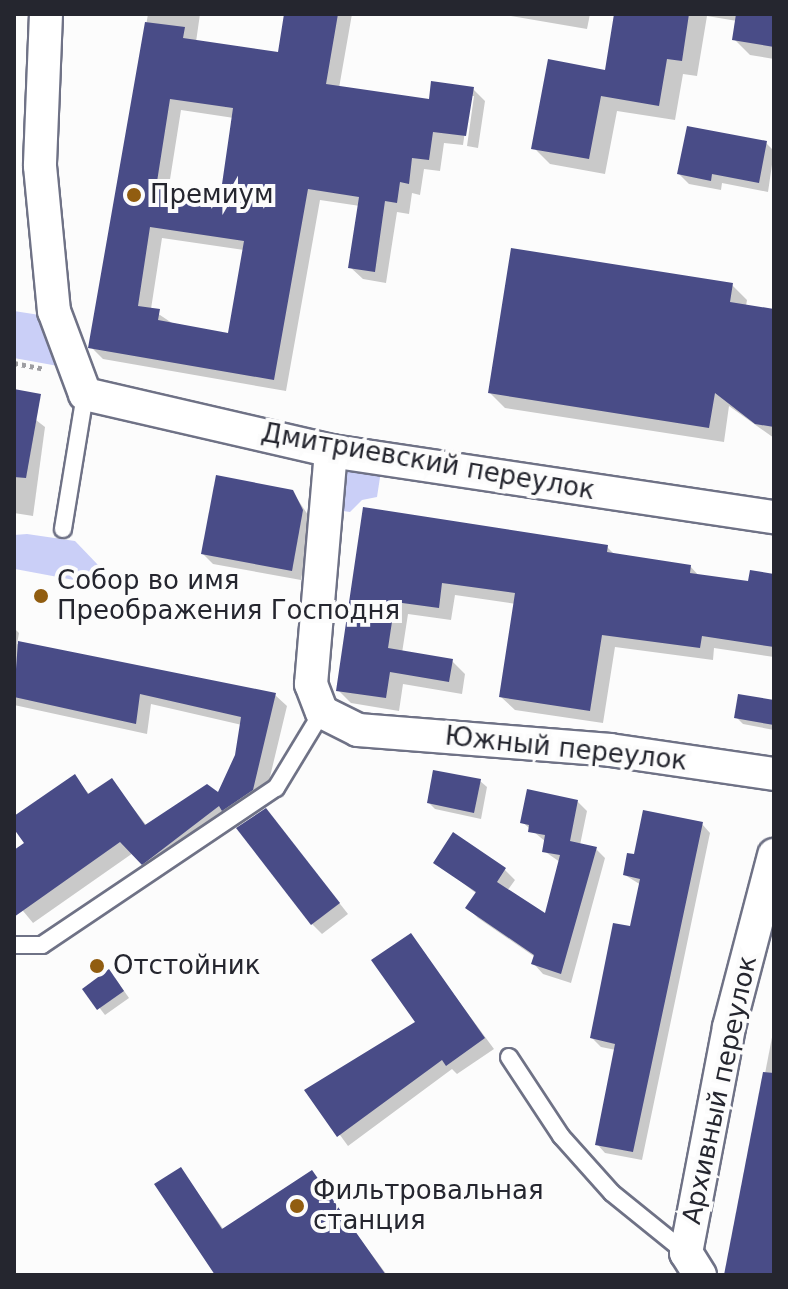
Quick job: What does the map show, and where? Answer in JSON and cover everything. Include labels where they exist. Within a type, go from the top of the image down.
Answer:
[{"type":"street","points":[[46,14],[40,166],[54,311],[85,394]]},
{"type":"street","name":"Дмитриевский переулок","points":[[85,394],[331,451],[774,517]]},
{"type":"street","points":[[322,712],[311,684],[331,451]]},
{"type":"street","name":"Южный переулок","points":[[322,712],[358,730],[610,750],[774,774]]},
{"type":"street","name":"Архивный переулок","points":[[693,1264],[729,1027],[774,855]]},
{"type":"lane","points":[[63,529],[85,394]]},
{"type":"lane","points":[[14,945],[42,945],[276,788],[322,712]]},
{"type":"lane","points":[[509,1057],[561,1136],[612,1193],[693,1264]]},
{"type":"shaded area","points":[[14,311],[46,316],[58,366],[14,358]]},
{"type":"shaded area","points":[[383,458],[377,497],[362,500],[350,512],[329,509],[335,463]]},
{"type":"shaded area","points":[[14,535],[75,541],[100,567],[89,577],[74,580],[15,569]]},
{"type":"building","points":[[284,14],[338,14],[326,84],[429,99],[431,81],[474,87],[466,136],[433,132],[429,160],[412,158],[409,184],[400,182],[397,203],[385,201],[375,272],[348,268],[359,197],[308,189],[274,380],[88,348],[145,22],[185,27],[183,38],[278,52]],"holes":[[[170,99],[233,108],[220,198],[156,188]],[[150,227],[244,241],[228,333],[158,320],[160,309],[138,306]]]},
{"type":"building","points":[[614,14],[689,14],[682,61],[667,59],[659,106],[601,96],[589,159],[531,149],[548,59],[605,70]]},
{"type":"building","points":[[736,14],[774,14],[774,47],[732,40]]},
{"type":"building","points":[[687,126],[767,141],[759,183],[712,174],[711,181],[677,174]]},
{"type":"building","points":[[511,248],[733,283],[730,302],[774,309],[774,427],[755,424],[715,393],[709,428],[488,393]]},
{"type":"building","points":[[14,389],[41,394],[26,478],[14,477]]},
{"type":"building","points":[[216,475],[293,490],[303,510],[292,571],[201,554]]},
{"type":"building","points":[[363,507],[608,545],[607,552],[691,565],[690,573],[748,581],[750,570],[774,574],[774,647],[702,636],[700,648],[602,635],[590,711],[499,697],[515,593],[442,583],[439,608],[395,602],[388,648],[453,659],[449,682],[390,672],[386,698],[336,691]]},
{"type":"building","points":[[18,641],[276,693],[253,790],[222,811],[219,806],[142,865],[120,842],[14,917],[14,850],[24,843],[14,829],[14,816],[75,774],[88,794],[112,778],[145,825],[207,784],[218,792],[235,755],[241,717],[140,694],[136,724],[14,697]]},
{"type":"building","points":[[738,694],[774,700],[774,725],[734,718]]},
{"type":"building","points":[[433,770],[481,779],[474,813],[427,803]]},
{"type":"building","points":[[527,789],[578,800],[570,841],[597,847],[561,974],[531,964],[534,955],[465,908],[476,892],[433,863],[453,832],[506,868],[497,882],[545,913],[560,855],[542,852],[545,835],[528,832],[529,825],[520,823]]},
{"type":"building","points":[[266,808],[340,903],[311,925],[236,828]]},
{"type":"building","points":[[643,810],[703,822],[633,1152],[595,1145],[615,1044],[590,1038],[613,923],[630,926],[640,879],[623,875],[627,853],[634,854]]},
{"type":"building","points":[[411,933],[485,1038],[446,1066],[442,1060],[337,1137],[304,1090],[415,1022],[371,960]]},
{"type":"building","name":"Отстойник","points":[[109,969],[124,991],[97,1010],[82,989]]},
{"type":"building","points":[[763,1072],[774,1073],[774,1275],[724,1275]]},
{"type":"building","name":"Фильтровальная станция","points":[[181,1167],[222,1229],[312,1170],[386,1275],[215,1275],[154,1184]]},
{"type":"place","name":"Премиум","points":[[134,195]]},
{"type":"place","name":"Собор во имя Преображения Господня","points":[[41,596]]},
{"type":"place","name":"Отстойник","points":[[97,966]]},
{"type":"place","name":"Фильтровальная станция","points":[[297,1206]]}]
